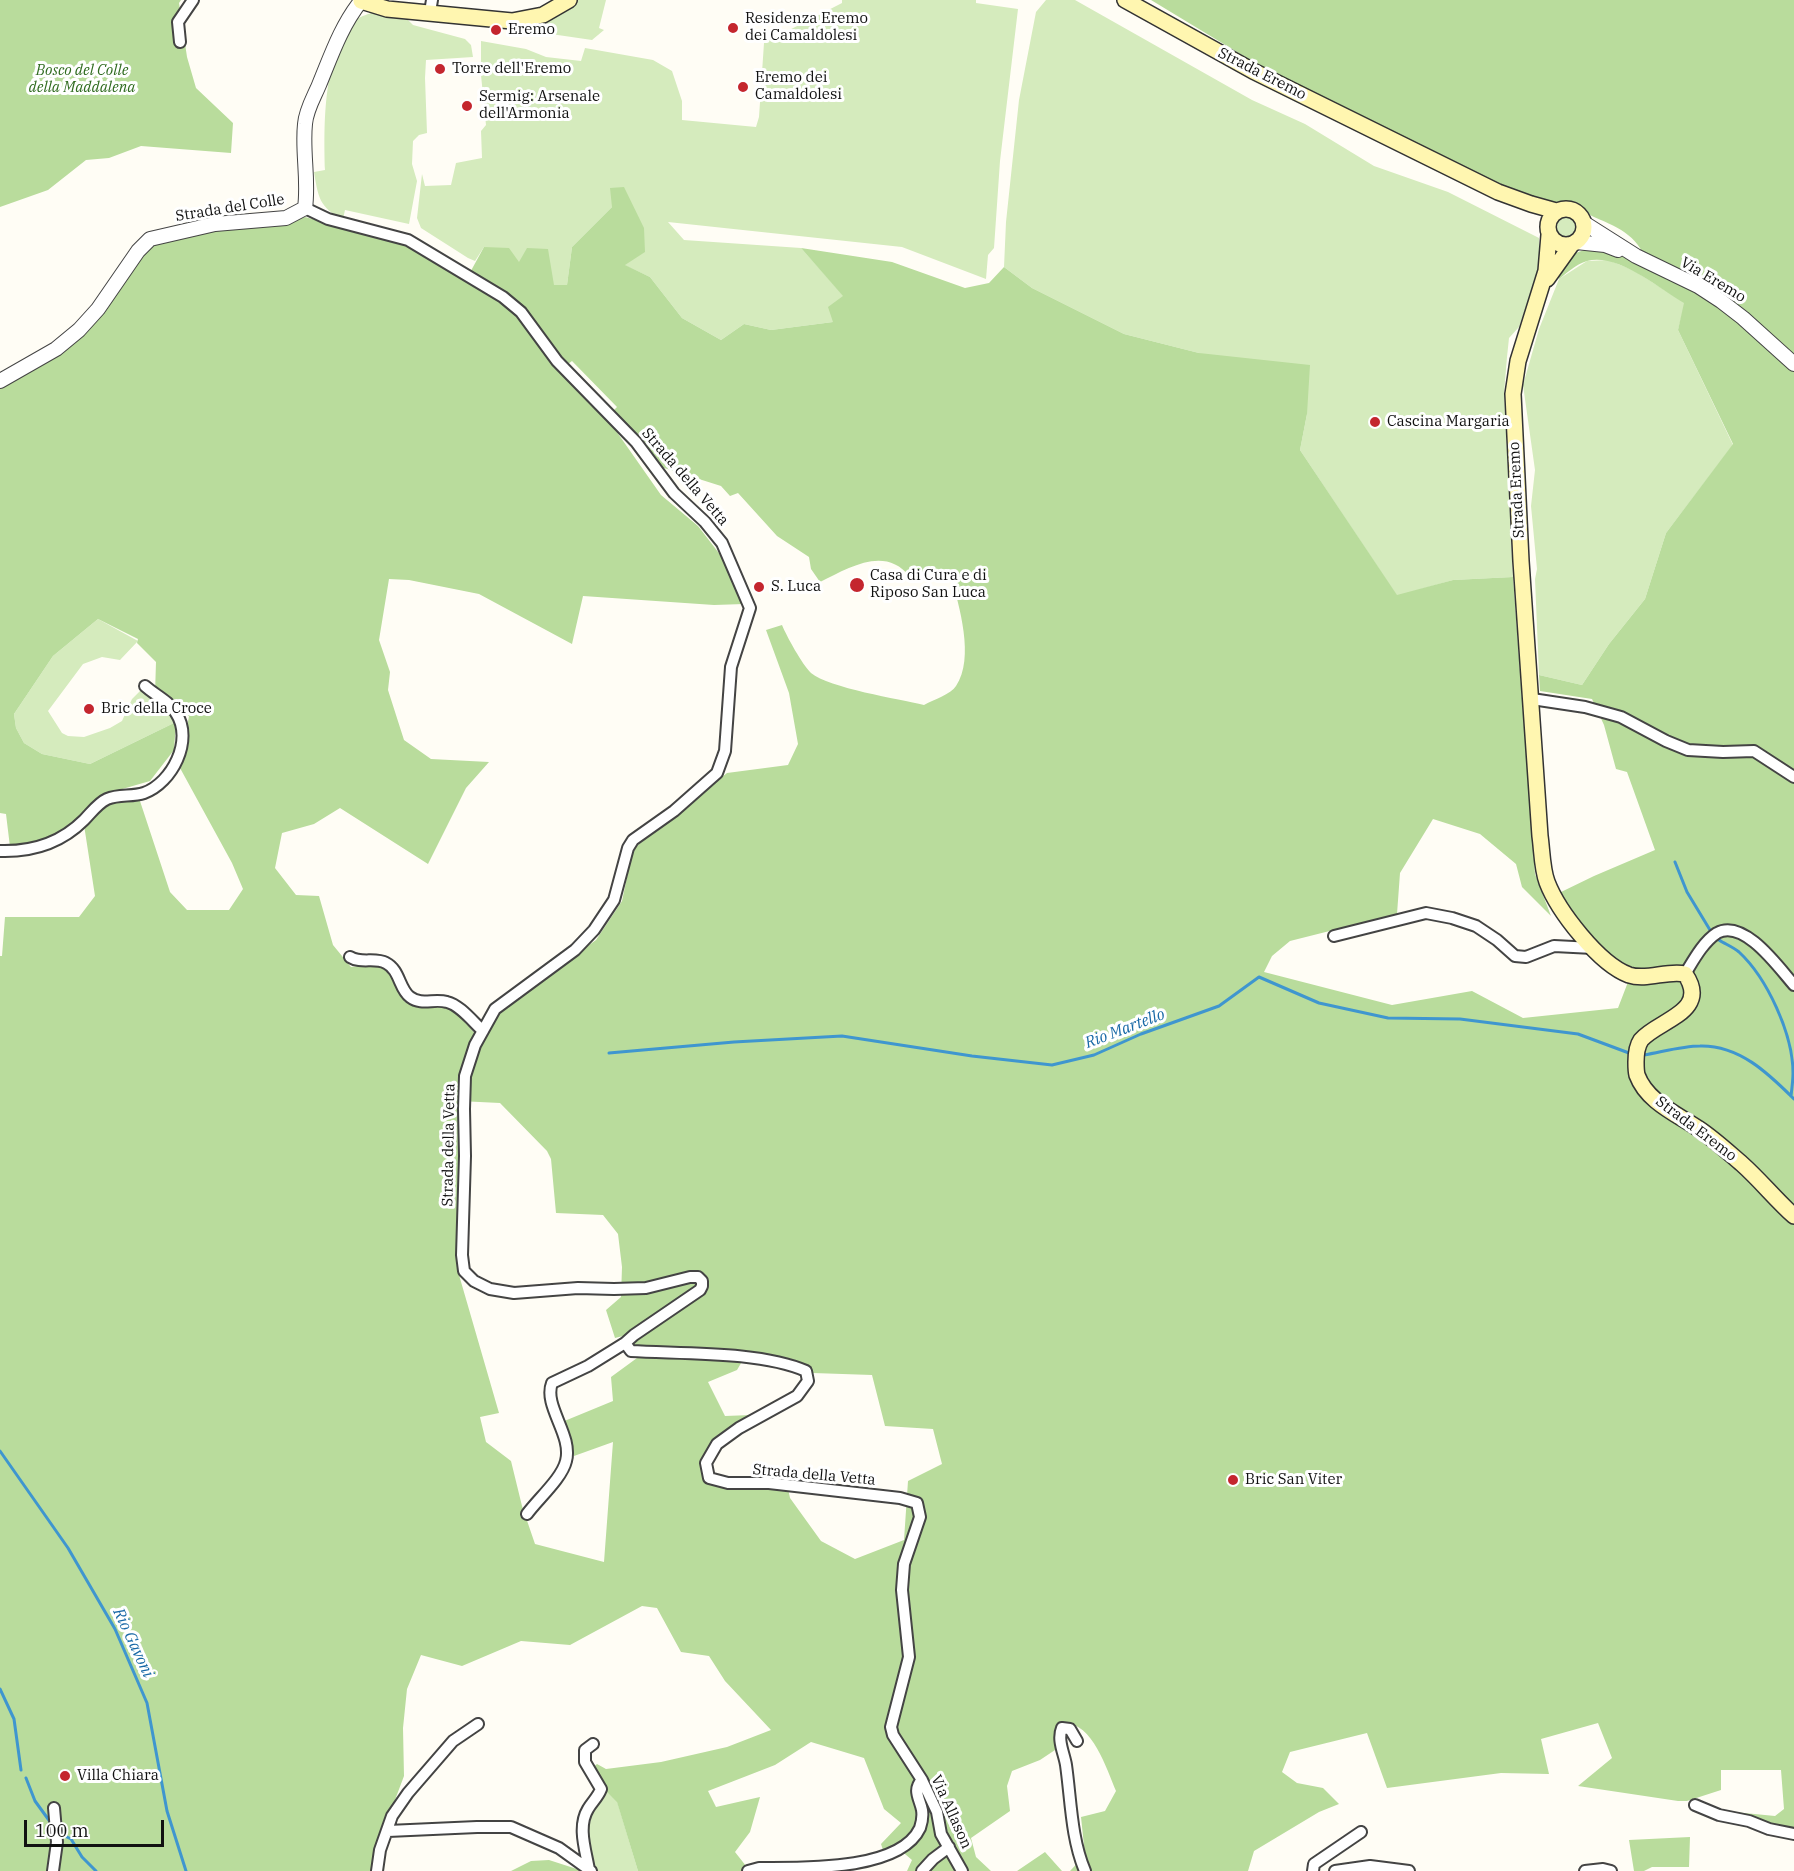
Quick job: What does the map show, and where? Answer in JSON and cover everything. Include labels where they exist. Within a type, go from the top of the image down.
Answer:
[{"type":"main road","points":[[361,1],[387,9],[431,6],[512,21],[543,15],[569,0]]},
{"type":"main road","name":"Strada Eremo","points":[[1125,0],[1253,71],[1498,192],[1556,211]]},
{"type":"main road","name":"Strada Eremo","points":[[1498,192],[1503,198],[1541,222],[1548,232],[1548,258],[1543,284],[1518,361],[1513,394],[1521,561],[1540,836],[1546,880],[1563,913],[1593,948],[1616,967],[1630,975],[1644,976],[1674,972],[1685,974],[1692,991],[1690,1001],[1684,1010],[1671,1021],[1648,1033],[1639,1042],[1636,1054],[1637,1074],[1646,1090],[1659,1103],[1701,1130],[1744,1166],[1794,1216]]},
{"type":"main road","points":[[1568,208],[1578,213],[1584,223],[1582,235],[1574,243],[1562,245],[1552,239],[1548,232],[1548,220],[1556,211],[1568,208]]},
{"type":"main road","name":"Strada Eremo","points":[[1543,284],[1574,243]]},
{"type":"street","points":[[180,42],[178,22],[193,0]]},
{"type":"street","name":"Strada del Colle","points":[[0,381],[56,349],[80,330],[98,309],[138,251],[150,239],[215,224],[286,218],[304,208],[307,195],[305,124],[308,111],[340,34],[361,1]]},
{"type":"street","name":"Strada della Vetta","points":[[304,208],[328,219],[408,240],[503,297],[521,312],[557,361],[636,442],[674,493],[705,522],[722,543],[749,603],[749,615],[731,667],[725,751],[717,773],[674,811],[633,840],[628,848],[614,900],[586,940],[497,1006],[476,1045],[465,1076],[462,1256],[464,1271],[474,1281],[490,1289],[514,1293],[578,1288],[646,1288],[690,1277],[698,1277],[702,1281],[702,1286],[696,1293],[625,1343],[595,1362],[552,1383],[550,1389],[552,1399],[567,1443],[567,1460],[558,1479],[539,1497],[527,1514]]},
{"type":"street","name":"Via Eremo","points":[[1584,223],[1636,256]]},
{"type":"street","name":"Via Eremo","points":[[1574,243],[1605,245],[1636,256],[1698,286],[1743,318],[1794,364]]},
{"type":"street","points":[[0,851],[24,852],[54,842],[65,836],[108,798],[144,793],[161,784],[167,777],[180,747],[181,723],[173,709],[145,686]]},
{"type":"street","points":[[1532,699],[1585,707],[1621,717],[1665,741],[1688,750],[1754,751],[1794,777]]},
{"type":"street","points":[[1334,936],[1426,913],[1476,926],[1515,956],[1526,957],[1554,946],[1593,948]]},
{"type":"street","points":[[1685,974],[1704,945],[1717,933],[1727,931],[1752,939],[1794,985]]},
{"type":"street","points":[[350,957],[359,961],[386,963],[394,971],[409,996],[418,1001],[450,1003],[483,1031]]},
{"type":"street","name":"Strada della Vetta","points":[[625,1343],[631,1351],[744,1357],[793,1365],[806,1371],[807,1381],[796,1396],[739,1428],[717,1444],[706,1463],[709,1478],[728,1483],[768,1483],[900,1498],[917,1503],[920,1517],[904,1564],[902,1590],[909,1657],[891,1727],[893,1735]]},
{"type":"street","points":[[377,1871],[392,1816],[453,1741],[478,1724]]},
{"type":"street","points":[[1077,1741],[1070,1729],[1062,1728],[1060,1738],[1074,1833],[1085,1871]]},
{"type":"street","name":"Via Allason","points":[[893,1735],[922,1780],[937,1812],[941,1834],[962,1871]]},
{"type":"street","points":[[590,1870],[582,1824],[587,1810],[598,1798],[601,1789],[585,1762],[585,1750],[593,1744]]},
{"type":"street","points":[[748,1871],[759,1868],[859,1867],[895,1856],[911,1844],[919,1831],[922,1811],[916,1791],[922,1780]]},
{"type":"street","points":[[1695,1805],[1719,1815],[1794,1834]]},
{"type":"street","points":[[53,1871],[57,1842],[54,1808]]},
{"type":"street","points":[[388,1832],[511,1827],[559,1848],[590,1870]]},
{"type":"street","points":[[1313,1871],[1314,1864],[1361,1832]]},
{"type":"street","points":[[922,1871],[949,1847]]},
{"type":"street","points":[[1335,1871],[1370,1866],[1410,1871]]},
{"type":"street","points":[[1585,1871],[1603,1869],[1611,1871]]},
{"type":"green space","name":"Bosco del Colle della Maddalena","points":[[0,0],[181,0],[179,3],[187,57],[196,88],[233,123],[231,153],[141,146],[109,158],[86,160],[48,190],[0,207]]},
{"type":"green space","points":[[577,0],[606,0],[599,28],[604,30],[592,40],[551,34],[547,23],[552,14]]},
{"type":"green space","points":[[842,0],[976,0],[976,3],[1018,9],[1000,161],[994,248],[988,255],[986,279],[902,247],[668,222],[684,240],[801,248],[844,296],[833,322],[771,330],[744,324],[721,340],[682,318],[650,277],[624,265],[612,207],[572,247],[567,285],[554,285],[519,263],[484,247],[475,261],[421,228],[417,218],[422,174],[425,186],[451,185],[456,163],[482,158],[481,131],[486,125],[481,75],[481,41],[526,49],[546,57],[581,61],[585,48],[653,60],[672,71],[682,101],[682,120],[756,127],[759,117],[764,43],[842,3]]},
{"type":"green space","points":[[1046,0],[1075,0],[1252,100],[1305,124],[1374,166],[1448,192],[1539,238],[1540,267],[1519,327],[1509,338],[1504,393],[1513,577],[1453,580],[1397,596],[1300,450],[1307,414],[1199,353],[1124,334],[1032,288],[1004,267],[1006,222],[1019,100],[1036,12]]},
{"type":"green space","points":[[1151,0],[1794,0],[1794,1830],[1768,1826],[1724,1811],[1775,1816],[1784,1809],[1781,1770],[1721,1770],[1721,1790],[1687,1801],[1578,1786],[1612,1758],[1598,1723],[1541,1739],[1549,1774],[1501,1773],[1387,1788],[1367,1733],[1290,1752],[1282,1772],[1297,1783],[1323,1788],[1339,1804],[1319,1812],[1254,1851],[1248,1871],[1070,1871],[1085,1855],[1081,1817],[1105,1811],[1116,1791],[1089,1737],[1072,1724],[1061,1723],[1057,1733],[1058,1748],[1040,1760],[1012,1771],[1007,1786],[1010,1811],[971,1838],[976,1857],[991,1871],[907,1871],[912,1860],[898,1848],[884,1853],[881,1844],[901,1823],[884,1809],[864,1758],[811,1742],[775,1765],[708,1791],[716,1807],[760,1797],[750,1832],[735,1852],[750,1871],[638,1871],[617,1802],[604,1789],[592,1768],[597,1764],[606,1769],[661,1762],[727,1747],[771,1730],[725,1681],[709,1656],[681,1652],[657,1608],[642,1606],[570,1645],[521,1641],[462,1666],[421,1655],[407,1689],[403,1728],[404,1776],[381,1837],[372,1871],[0,1871],[0,956],[2,956],[5,917],[79,917],[95,896],[84,825],[109,802],[139,798],[170,892],[187,910],[229,910],[243,889],[232,863],[180,768],[189,716],[155,694],[156,662],[137,643],[138,639],[98,619],[53,656],[14,714],[16,728],[24,743],[42,754],[90,764],[176,722],[174,750],[150,781],[105,794],[80,824],[45,839],[10,847],[6,814],[0,813],[0,381],[86,331],[147,247],[181,236],[305,217],[407,244],[467,278],[484,247],[509,248],[519,262],[527,248],[548,249],[554,285],[567,285],[572,247],[612,207],[610,188],[624,187],[644,228],[645,252],[625,265],[650,277],[682,318],[721,340],[744,324],[771,330],[833,322],[828,307],[843,296],[801,248],[892,262],[965,288],[989,283],[1004,267],[1032,288],[1124,334],[1199,353],[1310,365],[1307,414],[1300,450],[1397,595],[1453,580],[1513,577],[1535,874],[1551,916],[1522,887],[1516,864],[1480,834],[1433,819],[1400,873],[1397,914],[1290,941],[1272,956],[1264,972],[1392,1005],[1472,991],[1523,1018],[1618,1008],[1633,969],[1600,945],[1559,893],[1655,850],[1627,772],[1616,769],[1604,725],[1592,699],[1540,691],[1539,675],[1582,685],[1609,644],[1645,599],[1666,533],[1733,444],[1678,330],[1684,303],[1637,273],[1612,262],[1599,260],[1583,262],[1559,279],[1556,273],[1565,262],[1576,253],[1585,250],[1613,253],[1650,269],[1635,241],[1621,230],[1591,216],[1576,202],[1540,202],[1511,190],[1265,69]],"holes":[[[572,361],[617,407],[612,412],[642,438],[661,467],[721,486],[730,496],[738,493],[777,536],[809,557],[811,569],[820,582],[866,562],[878,561],[889,562],[900,567],[910,577],[934,572],[951,576],[964,632],[964,661],[962,674],[954,689],[924,705],[848,688],[820,678],[811,673],[803,663],[782,625],[766,630],[789,693],[798,744],[788,765],[727,773],[633,849],[622,901],[596,940],[499,1009],[476,1035],[462,1018],[447,1008],[405,1002],[390,973],[376,964],[351,967],[333,945],[319,896],[296,895],[275,868],[282,833],[314,824],[340,808],[428,864],[466,788],[489,762],[431,759],[404,740],[388,690],[390,672],[379,640],[389,579],[409,580],[479,594],[572,644],[583,596],[714,605],[744,604],[725,561],[698,526],[661,495],[607,418],[559,371]],[[459,1101],[500,1103],[547,1151],[551,1159],[556,1213],[603,1215],[618,1234],[622,1267],[621,1297],[606,1310],[615,1338],[631,1334],[637,1358],[611,1377],[613,1401],[562,1422],[574,1456],[613,1442],[604,1562],[535,1544],[522,1506],[511,1461],[486,1442],[480,1417],[499,1413],[457,1268],[456,1235],[461,1151]],[[747,1353],[791,1359],[807,1367],[813,1373],[872,1375],[885,1426],[933,1429],[942,1464],[908,1481],[904,1540],[855,1559],[821,1541],[790,1498],[786,1480],[728,1478],[714,1475],[712,1462],[733,1438],[749,1427],[778,1414],[725,1416],[708,1382],[737,1370]]]},
{"type":"green space","points":[[374,12],[405,17],[413,25],[465,39],[471,45],[473,57],[426,60],[427,133],[419,135],[413,141],[412,164],[417,181],[409,224],[345,210],[343,219],[335,215],[324,206],[321,200],[314,172],[325,170],[325,112],[331,70],[337,50],[357,19]]},
{"type":"green space","points":[[1566,217],[1573,220],[1576,227],[1573,234],[1566,237],[1559,234],[1556,227],[1559,220]]},
{"type":"green space","points":[[1608,260],[1633,270],[1685,303],[1678,330],[1733,445],[1666,533],[1645,599],[1609,644],[1582,685],[1539,675],[1535,579],[1537,569],[1531,506],[1535,470],[1523,385],[1539,329],[1559,279],[1587,261]]},
{"type":"green space","points":[[98,619],[138,641],[120,660],[102,657],[83,664],[48,711],[62,733],[68,736],[84,737],[110,728],[122,721],[132,699],[143,688],[168,709],[176,722],[90,764],[42,754],[24,743],[16,728],[14,714],[53,656]]},
{"type":"green space","points":[[604,1789],[617,1801],[638,1871],[596,1871],[590,1860],[586,1839],[587,1819]]},
{"type":"green space","points":[[1690,1837],[1689,1867],[1652,1867],[1644,1871],[1634,1871],[1629,1840]]},
{"type":"green space","points":[[1045,1852],[1062,1871],[1017,1871]]},
{"type":"green space","points":[[549,1860],[583,1871],[511,1871],[531,1861]]},
{"type":"waterway","points":[[1675,862],[1687,892],[1710,930]]},
{"type":"waterway","points":[[1719,940],[1737,950],[1749,963],[1759,976],[1776,1008],[1792,1058],[1791,1096]]},
{"type":"waterway","name":"Rio Martello","points":[[609,1053],[734,1042],[842,1036],[972,1056],[1052,1065],[1094,1055],[1141,1034],[1219,1006],[1259,977],[1319,1003],[1388,1018],[1460,1019],[1578,1034],[1629,1053]]},
{"type":"waterway","name":"Rio Martello","points":[[1644,1055],[1693,1046],[1727,1050],[1752,1062],[1794,1099]]},
{"type":"waterway","name":"Rio Gavoni","points":[[0,1451],[68,1548],[115,1629],[147,1703],[167,1811],[186,1871]]},
{"type":"waterway","points":[[0,1689],[14,1719],[21,1770]]},
{"type":"waterway","points":[[26,1778],[35,1801],[51,1823]]},
{"type":"waterway","points":[[59,1833],[71,1839],[82,1857],[96,1871]]},
{"type":"place","name":"Residenza Eremo dei Camaldolesi","points":[[733,28]]},
{"type":"place","name":"Eremo","points":[[496,30]]},
{"type":"place","name":"Torre dell'Eremo","points":[[440,69]]},
{"type":"place","name":"Eremo dei Camaldolesi","points":[[743,87]]},
{"type":"place","name":"Sermig: Arsenale dell'Armonia","points":[[467,106]]},
{"type":"place","name":"Cascina Margaria","points":[[1375,422]]},
{"type":"place","name":"Casa di Cura e di Riposo San Luca","points":[[857,585]]},
{"type":"place","name":"S. Luca","points":[[759,587]]},
{"type":"place","name":"Bric della Croce","points":[[89,709]]},
{"type":"place","name":"Bric San Viter","points":[[1233,1480]]},
{"type":"place","name":"Villa Chiara","points":[[65,1776]]}]
